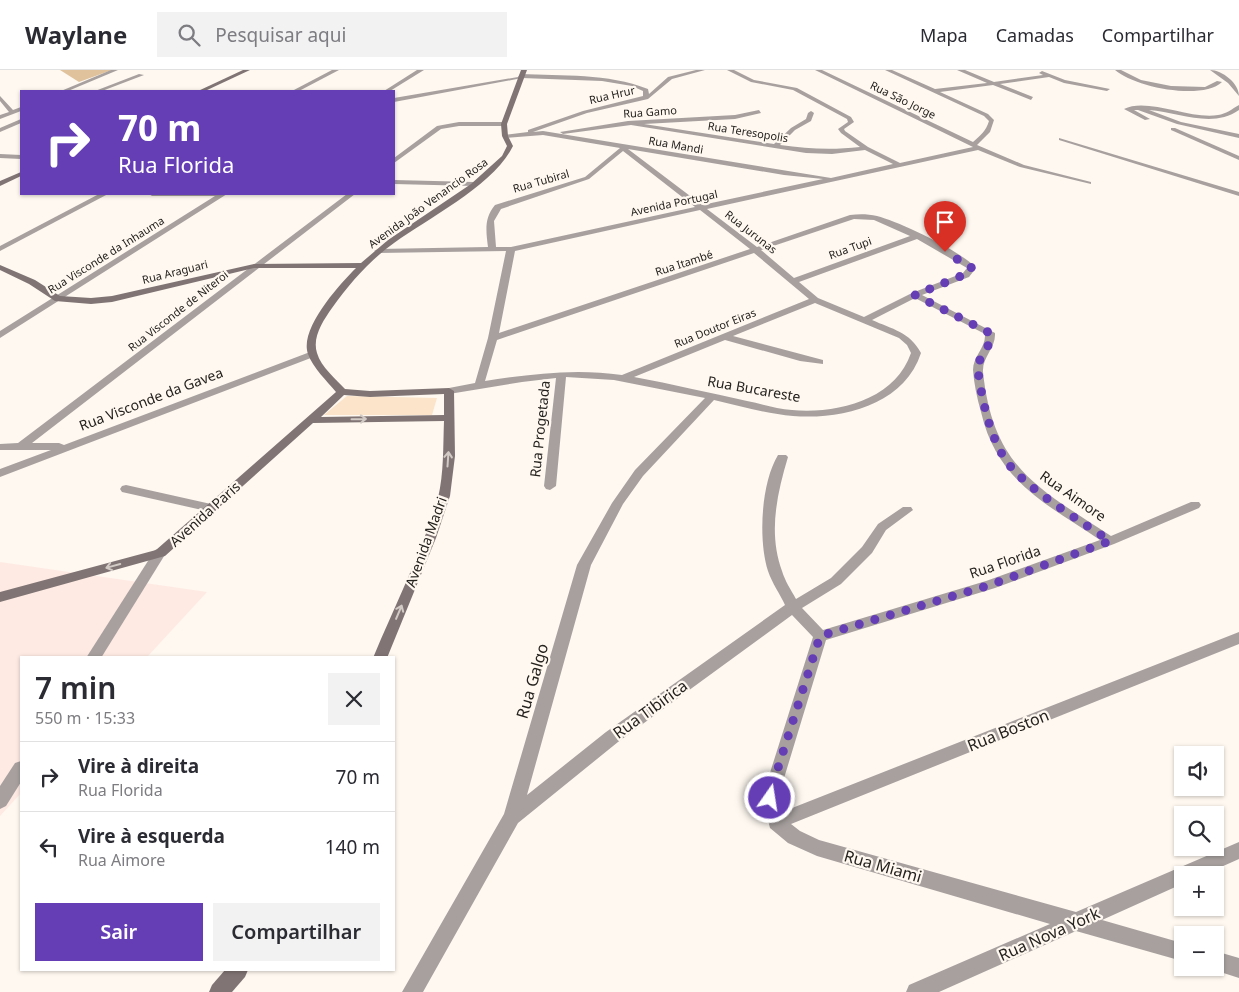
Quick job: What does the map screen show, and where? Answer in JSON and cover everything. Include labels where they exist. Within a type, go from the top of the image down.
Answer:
[{"type":"main road","points":[[203,90],[247,70]]},
{"type":"main road","name":"Avenida João Venancio Rosa","points":[[312,354],[311,340],[317,324],[333,300],[364,265],[378,251],[474,184],[503,161],[510,146],[505,136],[504,124],[521,74]]},
{"type":"main road","points":[[0,184],[20,174]]},
{"type":"main road","name":"Rua Araguari","points":[[0,267],[32,282],[58,299],[91,301],[112,298],[228,270],[254,266],[364,265]]},
{"type":"main road","points":[[312,354],[342,392],[370,394],[449,391]]},
{"type":"main road","name":"Avenida Madri","points":[[381,656],[430,538],[444,496],[449,456],[449,391]]},
{"type":"main road","name":"Avenida Paris","points":[[160,553],[342,392]]},
{"type":"main road","points":[[311,420],[448,418]]},
{"type":"main road","points":[[0,597],[160,553]]},
{"type":"main road","points":[[219,992],[237,971]]},
{"type":"street","points":[[67,90],[115,70]]},
{"type":"street","points":[[297,90],[336,70]]},
{"type":"street","points":[[389,90],[421,70]]},
{"type":"street","name":"Rua Hrur","points":[[522,134],[585,112],[646,98],[654,94],[670,78],[702,70]]},
{"type":"street","points":[[730,70],[753,81],[790,87],[849,118],[851,122],[841,129],[846,136],[901,166]]},
{"type":"street","name":"Rua São Jorge","points":[[818,70],[975,147],[1022,166],[1089,183]]},
{"type":"street","points":[[888,70],[986,115],[992,121],[990,129],[975,147]]},
{"type":"street","points":[[960,70],[1031,98]]},
{"type":"street","points":[[1035,70],[1064,81],[1107,89]]},
{"type":"street","points":[[1118,70],[1144,83],[1167,87],[1203,88],[1215,86],[1219,82]]},
{"type":"street","points":[[1213,70],[1230,82],[1239,94]]},
{"type":"street","points":[[395,100],[521,74],[636,85],[646,90],[646,98]]},
{"type":"street","points":[[101,90],[141,75]]},
{"type":"street","points":[[934,91],[1049,76]]},
{"type":"street","points":[[83,84],[101,86],[119,83]]},
{"type":"street","points":[[0,98],[13,112]]},
{"type":"street","points":[[1239,107],[1227,114],[1211,118],[1156,108],[1128,110],[1239,158]]},
{"type":"street","points":[[1139,108],[1179,123],[1239,136]]},
{"type":"street","points":[[0,118],[20,109]]},
{"type":"street","name":"Rua Gamo","points":[[543,134],[628,123],[729,117],[759,112]]},
{"type":"street","points":[[776,146],[793,129],[809,120],[811,113]]},
{"type":"street","points":[[0,123],[20,117]]},
{"type":"street","points":[[0,130],[20,122]]},
{"type":"street","name":"Rua Teresopolis","points":[[628,123],[776,146],[832,152],[866,148]]},
{"type":"street","points":[[395,160],[439,127],[459,124],[504,124]]},
{"type":"street","name":"Rua Mandi","points":[[505,136],[543,134],[784,173],[842,179]]},
{"type":"street","points":[[1061,139],[1239,194]]},
{"type":"street","name":"Rua Jurunas","points":[[624,147],[757,251],[815,300]]},
{"type":"street","name":"Rua Tubiral","points":[[492,250],[490,218],[493,211],[498,207],[587,178],[624,147]]},
{"type":"street","name":"Avenida Portugal","points":[[378,251],[512,249],[842,179],[975,147]]},
{"type":"street","points":[[0,156],[20,157]]},
{"type":"street","points":[[395,182],[474,184]]},
{"type":"street","points":[[0,249],[102,195]]},
{"type":"street","name":"Rua Visconde da Inhauma","points":[[0,335],[222,195]]},
{"type":"street","name":"Rua Visconde de Niteroi","points":[[20,447],[254,266],[350,195]]},
{"type":"street","name":"Rua Itambé","points":[[493,338],[757,251],[842,220],[861,216],[882,220],[972,268],[966,274],[915,295]]},
{"type":"street","name":"Rua Tupi","points":[[793,281],[915,237]]},
{"type":"street","points":[[479,386],[493,338],[512,249]]},
{"type":"street","points":[[864,320],[915,295]]},
{"type":"street","name":"Rua Aimore","points":[[915,295],[990,333],[990,342],[977,362],[985,407],[1005,458],[1029,484],[1110,541]]},
{"type":"street","name":"Rua Bucareste","points":[[449,391],[517,379],[561,375],[593,375],[623,378],[792,412],[837,410],[867,403],[885,394],[910,370],[916,353],[912,344],[902,336],[815,300]]},
{"type":"street","name":"Rua Doutor Eiras","points":[[623,378],[815,300]]},
{"type":"street","points":[[725,337],[820,362]]},
{"type":"street","name":"Rua Visconde da Gavea","points":[[0,473],[312,354]]},
{"type":"street","name":"Rua Progetada","points":[[550,486],[561,375]]},
{"type":"street","name":"Rua Galgo","points":[[412,992],[512,817],[584,565],[618,503],[639,473],[710,397]]},
{"type":"street","points":[[0,447],[69,446]]},
{"type":"street","points":[[776,822],[770,798],[820,636],[792,607],[775,571],[768,534],[771,494],[782,458]]},
{"type":"street","points":[[126,489],[211,508]]},
{"type":"street","name":"Rua Florida","points":[[820,636],[990,585],[1110,541],[1196,505]]},
{"type":"street","name":"Rua Tibirica","points":[[512,817],[619,732],[792,607],[836,581],[867,550],[882,527],[907,510]]},
{"type":"street","name":"Avenida Paris","points":[[94,656],[160,553]]},
{"type":"street","name":"Rua Boston","points":[[776,822],[1239,638]]},
{"type":"street","points":[[0,801],[20,770]]},
{"type":"street","name":"Rua Miami","points":[[776,822],[794,837],[817,848],[1174,950]]},
{"type":"street","name":"Rua Nova York","points":[[1203,866],[1239,850]]},
{"type":"street","name":"Rua Nova York","points":[[916,992],[1174,879]]},
{"type":"street","points":[[1224,964],[1239,968]]},
{"type":"shaded area","points":[[60,70],[112,70],[79,82]]},
{"type":"shaded area","points":[[347,396],[437,398],[432,415],[324,415]]},
{"type":"shaded area","points":[[0,562],[207,592],[148,656],[20,656],[20,794],[0,816]]},
{"type":"route","points":[[770,798],[820,636],[990,585],[1110,541],[1029,484],[1005,458],[985,407],[977,362],[990,342],[990,333],[952,312],[915,295],[966,274],[972,268],[945,252]]}]
